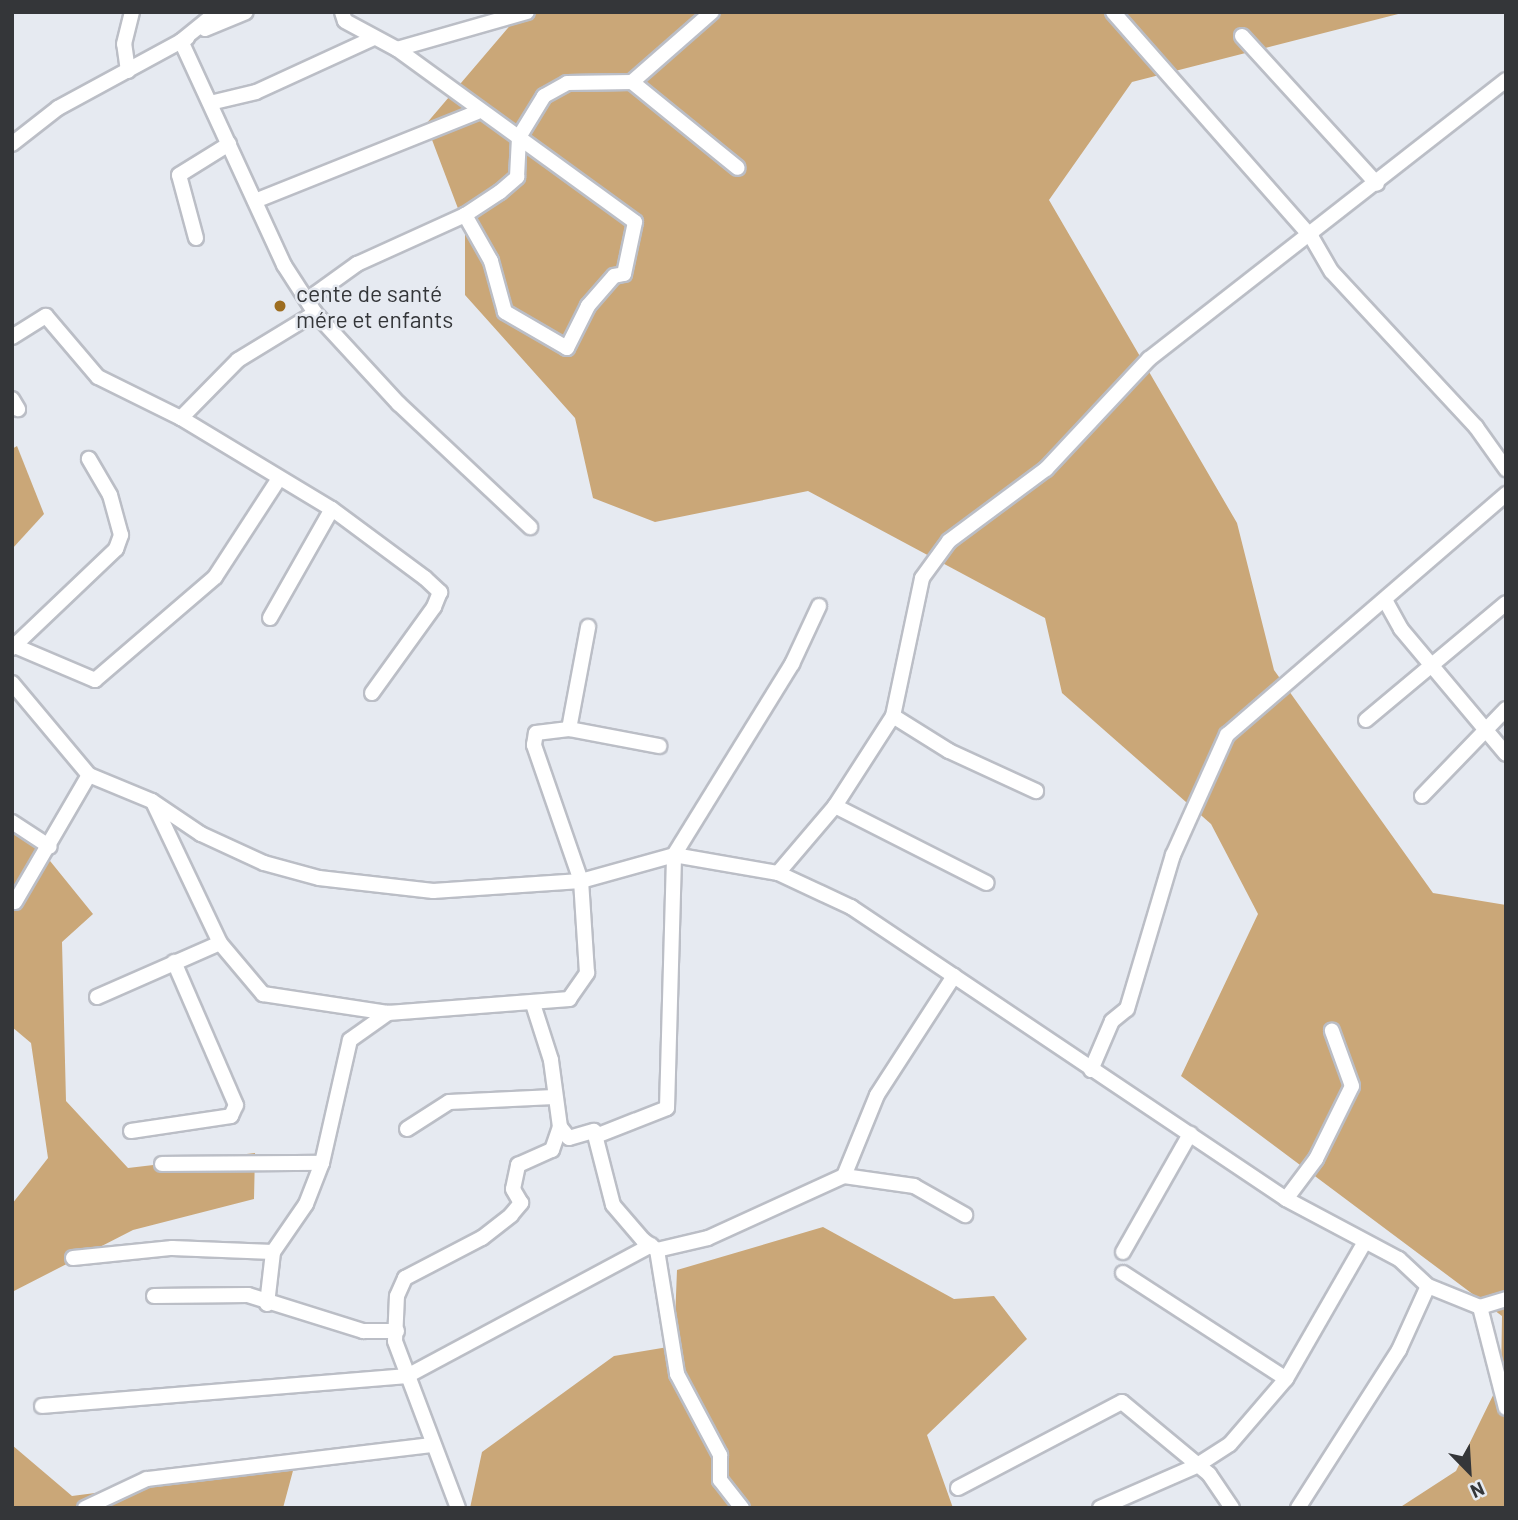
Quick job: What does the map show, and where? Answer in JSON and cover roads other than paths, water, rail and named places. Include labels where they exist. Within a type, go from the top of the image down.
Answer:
[{"type":"street","points":[[128,71],[124,44],[132,12]]},
{"type":"street","points":[[181,41],[218,12]]},
{"type":"street","points":[[12,144],[58,107],[181,41],[246,12]]},
{"type":"street","points":[[342,12],[372,39],[397,49],[477,112],[519,137],[635,222],[624,274],[601,288],[567,348],[505,312],[491,261],[465,215]]},
{"type":"street","points":[[397,49],[527,12]]},
{"type":"street","points":[[632,82],[712,12]]},
{"type":"street","points":[[1113,12],[1312,238],[1332,272],[1476,427],[1506,469]]},
{"type":"street","points":[[1242,36],[1377,184]]},
{"type":"street","points":[[211,103],[256,92],[372,39]]},
{"type":"street","points":[[181,41],[255,201],[311,306],[421,426],[530,527]]},
{"type":"street","points":[[778,873],[835,806],[892,716],[922,578],[949,541],[1046,469],[1149,359],[1312,238],[1506,80]]},
{"type":"street","points":[[181,418],[238,360],[311,306],[357,264],[465,215],[517,177],[519,137],[549,92],[567,83],[632,82],[737,168]]},
{"type":"street","points":[[255,201],[477,112]]},
{"type":"street","points":[[197,239],[178,175],[229,145]]},
{"type":"street","points":[[12,337],[46,316],[83,366],[181,418],[278,480],[332,509],[385,543],[440,592],[372,693]]},
{"type":"street","points":[[89,459],[110,495],[121,535],[116,549],[13,647],[95,681],[215,577],[278,480]]},
{"type":"street","points":[[1091,1070],[1112,1021],[1127,1009],[1173,855],[1227,735],[1506,495]]},
{"type":"street","points":[[270,618],[332,509]]},
{"type":"street","points":[[1385,600],[1430,665],[1486,734],[1506,754]]},
{"type":"street","points":[[1366,720],[1506,603]]},
{"type":"street","points":[[596,1136],[667,1108],[674,855],[792,664],[819,606]]},
{"type":"street","points":[[569,729],[588,628]]},
{"type":"street","points":[[12,683],[89,775],[152,801],[201,834],[264,863],[372,888],[433,891],[581,879],[674,855],[778,873],[851,908],[1286,1199],[1363,1245],[1399,1259],[1428,1286],[1480,1307],[1506,1299]]},
{"type":"street","points":[[1422,796],[1460,752],[1486,734],[1506,709]]},
{"type":"street","points":[[892,716],[949,751],[1036,792]]},
{"type":"street","points":[[152,801],[220,943],[263,994],[388,1013],[533,1004],[569,999],[587,973],[581,879],[534,739],[544,728],[569,729],[659,746]]},
{"type":"street","points":[[15,902],[50,847],[89,775]]},
{"type":"street","points":[[835,806],[881,834],[988,883]]},
{"type":"street","points":[[12,822],[50,847]]},
{"type":"street","points":[[97,997],[220,943]]},
{"type":"street","points":[[131,1131],[231,1116],[236,1105],[174,962]]},
{"type":"street","points":[[844,1176],[877,1095],[954,976]]},
{"type":"street","points":[[533,1004],[551,1060],[560,1127],[569,1138],[594,1130],[613,1205],[654,1247],[677,1374],[720,1455],[720,1480],[742,1508]]},
{"type":"street","points":[[267,1304],[273,1252],[306,1204],[322,1163],[350,1040],[388,1013]]},
{"type":"street","points":[[1286,1199],[1316,1159],[1352,1086],[1332,1031]]},
{"type":"street","points":[[407,1129],[449,1102],[554,1097]]},
{"type":"street","points":[[458,1508],[407,1376],[397,1331],[397,1296],[405,1278],[482,1238],[511,1215],[521,1203],[513,1189],[518,1165],[552,1150],[560,1127]]},
{"type":"street","points":[[1123,1252],[1190,1134]]},
{"type":"street","points":[[162,1164],[322,1163]]},
{"type":"street","points":[[42,1406],[407,1376],[654,1247],[734,1228],[844,1176],[914,1186],[965,1215]]},
{"type":"street","points":[[1100,1508],[1196,1466],[1230,1444],[1286,1379],[1363,1245]]},
{"type":"street","points":[[73,1258],[172,1248],[273,1252]]},
{"type":"street","points":[[1123,1273],[1286,1379]]},
{"type":"street","points":[[1298,1508],[1399,1350],[1428,1286]]},
{"type":"street","points":[[153,1296],[248,1295],[267,1304],[363,1331],[397,1331]]},
{"type":"street","points":[[1480,1307],[1506,1408]]},
{"type":"street","points":[[958,1488],[1122,1402],[1196,1466],[1209,1474],[1232,1508]]},
{"type":"street","points":[[85,1508],[147,1479],[433,1445]]},
{"type":"place","name":"cente de santé mére et enfants","points":[[280,306]]}]
